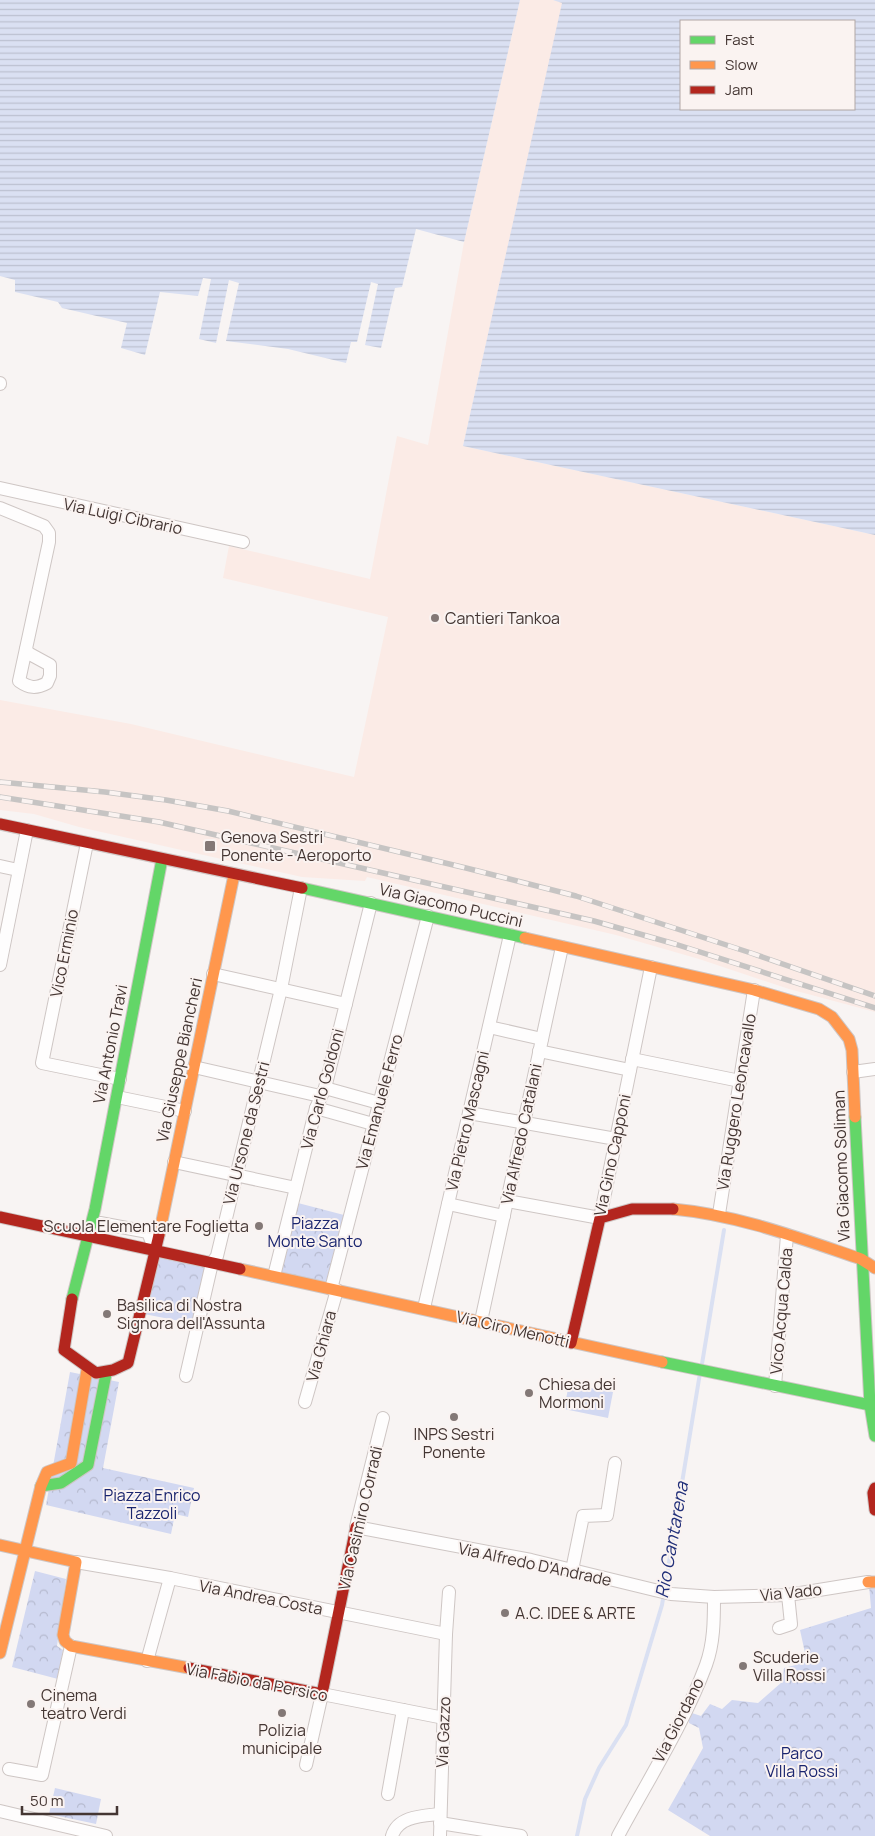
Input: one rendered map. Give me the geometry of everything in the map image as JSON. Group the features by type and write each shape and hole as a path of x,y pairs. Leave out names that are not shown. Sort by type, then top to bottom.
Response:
{"street":[{"name":"Via Luigi Cibrario","path":"1,491 243,542"},
{"name":"Via Luigi Cibrario","path":"0,508 44,526 48,532 49,542 26,648 19,681 27,686 39,688 48,683 50,665 28,653 26,648"},
{"name":"Via Giacomo Puccini","path":"0,824 371,903 754,990 819,1010 832,1017 849,1039 853,1072"},
{"path":"0,965 27,830"},
{"name":"Vico Erminio","path":"87,842 42,1063 120,1079"},
{"name":"Via Antonio Travi","path":"87,1370 77,1356 64,1350 72,1296 89,1235 162,859"},
{"path":"0,866 18,870"},
{"name":"Via Giuseppe Biancheri","path":"106,1374 128,1363 155,1252 234,875"},
{"name":"Via Ursone da Sestri","path":"186,1376 212,1263 217,1256 281,989 302,888"},
{"name":"Via Carlo Goldoni","path":"274,1276 371,903"},
{"name":"Via Emanuele Ferro","path":"334,1289 373,1124 428,916"},
{"name":"Via Pietro Mascagni","path":"424,1308 510,935"},
{"name":"Via Alfredo Catalani","path":"481,1321 562,947"},
{"name":"Via Gino Capponi","path":"571,1343 600,1218 651,967"},
{"path":"213,974 346,1004"},
{"name":"Via Ruggero Leoncavallo","path":"719,1214 754,990"},
{"path":"489,1027 540,1045 631,1065 740,1081"},
{"path":"194,1066 320,1098 379,1103"},
{"path":"853,1072 875,1068"},
{"name":"Via Giacomo Soliman","path":"853,1072 861,1259 870,1405 875,1436"},
{"path":"117,1097 185,1111"},
{"path":"320,1098 373,1124"},
{"path":"470,1113 616,1139"},
{"path":"174,1162 296,1188"},
{"path":"507,1201 600,1218 631,1209 685,1210 719,1214 861,1259"},
{"path":"448,1204 504,1216"},
{"path":"0,1217 89,1235 100,1223 148,1232 155,1252"},
{"name":"Vico Acqua Calda","path":"775,1386 787,1235"},
{"name":"Via Ciro Menotti","path":"155,1252 424,1308 687,1368 870,1405"},
{"name":"Via Giacomo Soliman","path":"861,1259 875,1268"},
{"name":"Via Ghiara","path":"305,1402 334,1289"},
{"path":"0,1653 41,1486 47,1472 71,1462 87,1370 95,1374 106,1374 88,1466 61,1483 41,1486"},
{"name":"Via Casimiro Corradi","path":"306,1765 356,1527 383,1418"},
{"path":"572,1570 583,1516 607,1515 615,1463"},
{"path":"875,1488 873,1493 875,1510"},
{"name":"Via Alfredo D'Andrade","path":"356,1527 531,1560 662,1592 714,1597"},
{"path":"0,1545 76,1562 63,1635 65,1641 71,1646 42,1775 9,1769"},
{"name":"Via Andrea Costa","path":"76,1562 170,1578 446,1634"},
{"path":"147,1661 170,1578"},
{"name":"Via Vado","path":"714,1597 788,1595 872,1582"},
{"name":"Via Gazzo","path":"440,1825 449,1592"},
{"path":"785,1626 788,1595"},
{"name":"Via Giordano","path":"618,1836 681,1718 706,1664 713,1634 714,1597"},
{"name":"Via Fabio da Persico","path":"71,1646 444,1718"},
{"path":"388,1794 403,1710"},
{"path":"0,1811 106,1836"},
{"path":"392,1836 394,1828 408,1819 521,1836"}],"shaded area":[{"path":"0,0 520,0 464,242 416,229 402,287 395,288 381,348 365,345 378,284 371,282 357,342 351,342 346,363 288,349 226,341 239,283 229,280 216,343 199,339 211,279 203,278 198,296 160,292 145,355 121,348 127,323 62,308 58,302 15,292 15,280 0,276"},
{"path":"520,0 553,0 563,2 463,446 875,535 875,1012 789,989 699,959 616,935 367,877 365,881 302,877 79,827 34,814 0,810 0,700 131,724 354,777 388,617 223,578 229,546 370,579 397,436 428,445 464,242"},
{"path":"553,0 875,0 875,535 463,446 562,3"}],"green space":[{"name":"Piazza Monte Santo","path":"298,1203 344,1215 328,1283 281,1272"},
{"path":"157,1257 208,1267 195,1324 144,1314"},
{"name":"Piazza Enrico Tazzoli","path":"70,1372 119,1382 103,1468 194,1488 188,1517 175,1514 171,1534 46,1505"},
{"path":"569,1384 613,1392 608,1418 564,1409"},
{"path":"35,1571 66,1579 57,1646 63,1650 58,1679 12,1667"},
{"name":"Parco Villa Rossi","path":"869,1585 875,1586 875,1836 710,1836 668,1810 703,1748 699,1728 689,1723 689,1712 701,1716 710,1704 722,1709 732,1700 758,1703 782,1682 784,1668 807,1662 800,1630 871,1608"},
{"path":"55,1788 101,1799 96,1824 49,1814"}],"waterway":[{"name":"Rio Cantarena","path":"702,1364 724,1230"},
{"name":"Rio Cantarena","path":"577,1836 585,1799 599,1768 626,1725 662,1605 700,1373"}],"railway":[{"path":"0,782 105,792 228,811 466,868 576,896 875,996"},
{"path":"0,797 159,822 594,921 675,944 875,1008"}],"traffic: fast":[{"path":"72,1299 95,1209 162,859"},
{"path":"302,888 525,938"},
{"path":"855,1117 870,1405 875,1436"},
{"path":"662,1362 870,1405"},
{"path":"41,1486 61,1483 88,1465 106,1374"}],"traffic: slow":[{"path":"159,1235 234,875"},
{"path":"525,938 754,990 819,1009 832,1017 849,1039 852,1050 855,1117"},
{"path":"673,1209 721,1216 768,1228 861,1259 875,1268"},
{"path":"240,1269 662,1362"},
{"path":"0,1653 41,1486 47,1472 71,1463 87,1370"},
{"path":"0,1545 76,1562 63,1635 65,1641 71,1646 189,1668"},
{"path":"868,1582 875,1582"}],"traffic: jam":[{"path":"0,824 302,888"},
{"path":"571,1343 600,1218 632,1209 673,1209"},
{"path":"0,1217 240,1269"},
{"path":"72,1299 64,1350 96,1373 113,1370 128,1363 159,1235"},
{"path":"875,1488 873,1493 875,1510"},
{"path":"189,1668 322,1694 356,1527"}],"place":[{"name":"Cantieri Tankoa","path":"435,618"},
{"name":"Genova Sestri Ponente - Aeroporto","path":"210,846"},
{"name":"Scuola Elementare Foglietta","path":"259,1226"},
{"name":"Basilica di Nostra Signora dell'Assunta","path":"107,1314"},
{"name":"Chiesa dei Mormoni","path":"529,1393"},
{"name":"INPS Sestri Ponente","path":"454,1417"},
{"name":"A.C. IDEE & ARTE","path":"505,1613"},
{"name":"Scuderie Villa Rossi","path":"743,1666"},
{"name":"Cinema teatro Verdi","path":"31,1704"},
{"name":"Polizia municipale","path":"282,1713"}]}
